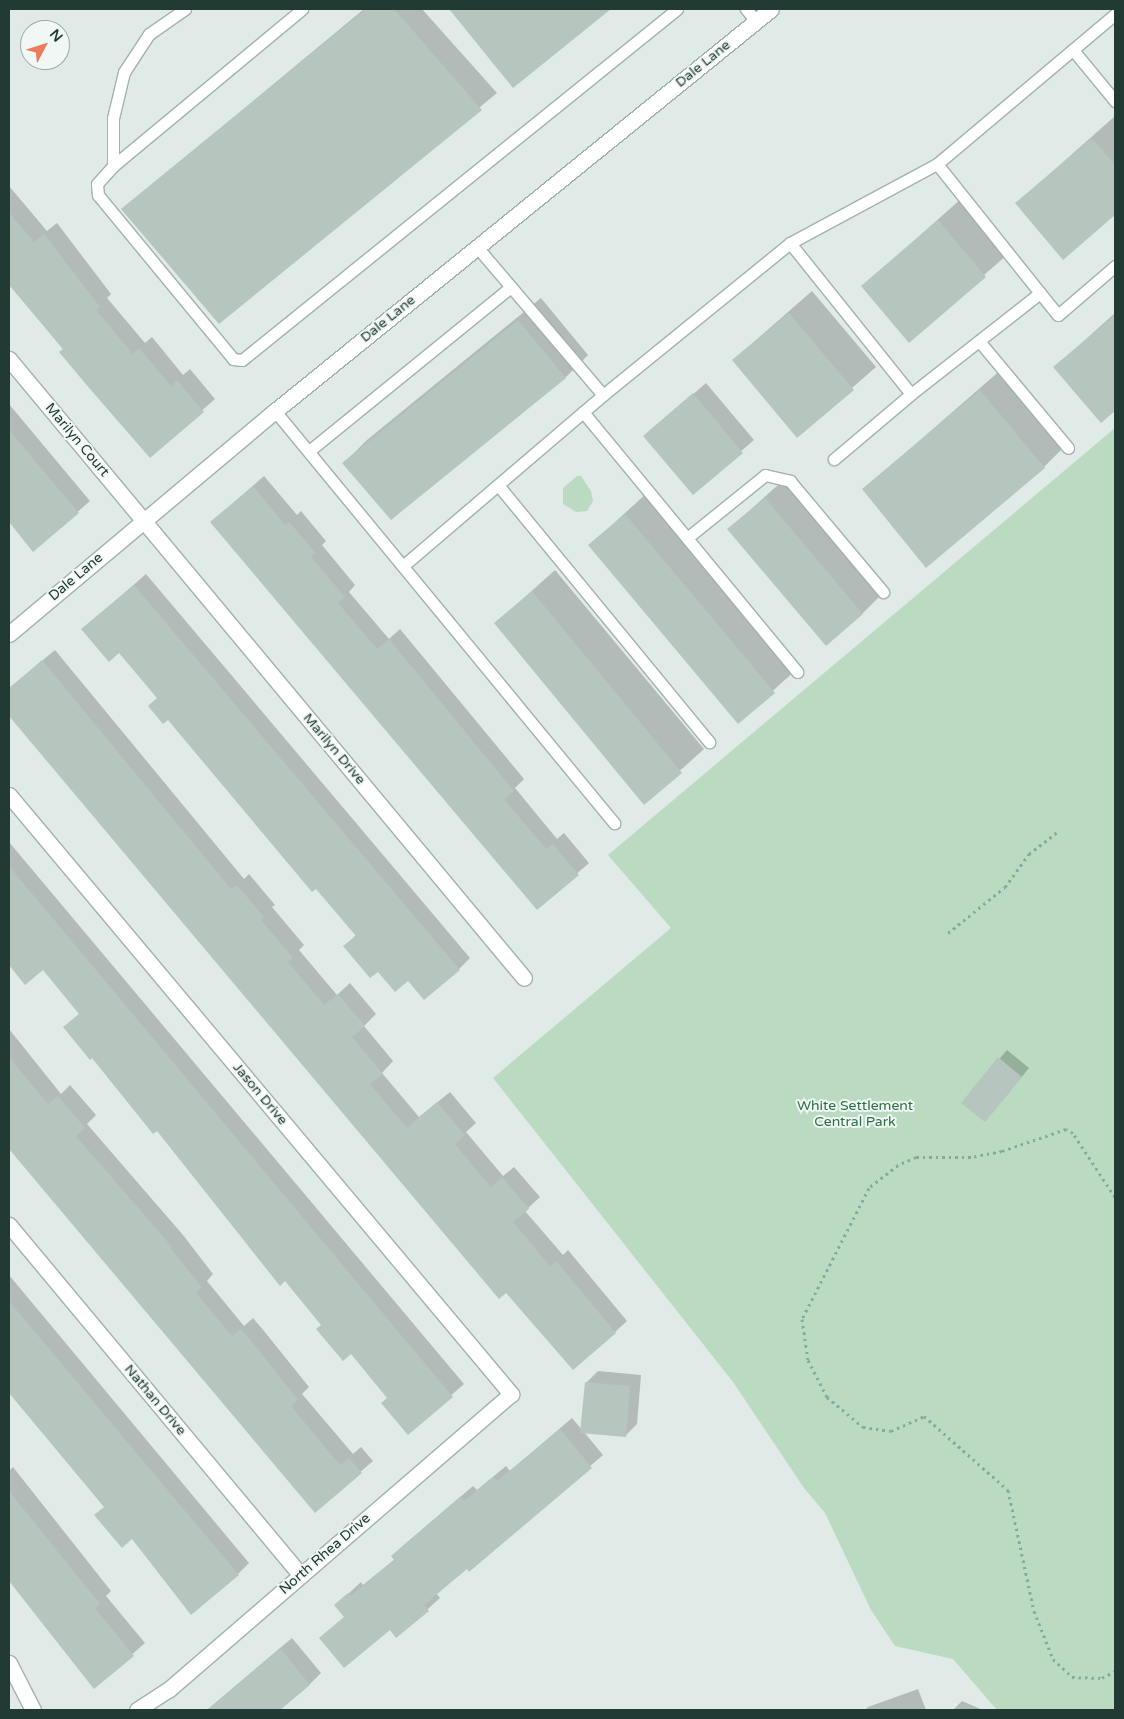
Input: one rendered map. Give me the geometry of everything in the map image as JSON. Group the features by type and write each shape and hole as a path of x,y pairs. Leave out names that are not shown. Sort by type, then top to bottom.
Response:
{"street":[{"name":"Dale Lane","path":"9,634 275,411 772,9"},
{"name":"Marilyn Court","path":"9,359 145,520"},
{"name":"Marilyn Drive","path":"145,520 524,978"},
{"name":"Jason Drive","path":"9,794 511,1394"},
{"name":"Nathan Drive","path":"9,1225 301,1575"},
{"name":"North Rhea Drive","path":"137,1710 169,1689 511,1394"},
{"path":"9,1663 32,1710"}],"lane":[{"path":"113,166 113,118 124,72 149,34 185,9"},
{"path":"302,9 113,166 97,184 98,195 233,359 242,360 677,9"},
{"path":"746,9 756,21"},
{"path":"404,565 603,395 790,243 937,164 1115,14"},
{"path":"1073,50 1115,100"},
{"path":"937,164 1058,315 1115,266"},
{"path":"790,243 911,394"},
{"path":"477,247 603,395"},
{"path":"309,451 511,287"},
{"path":"834,459 911,394 1040,293"},
{"path":"978,342 1068,448"},
{"path":"275,411 404,565 614,823"},
{"path":"584,412 797,672"},
{"path":"687,538 765,475 790,481 883,592"},
{"path":"498,485 708,742"}],"path":[{"path":"948,933 1005,887 1029,854 1058,831"},
{"path":"1115,1197 1073,1133 1066,1130 1002,1151 971,1157 916,1157 898,1165 869,1188 802,1319 808,1360 826,1396 863,1427 890,1431 924,1416 1008,1490 1034,1611 1053,1658 1072,1677 1102,1678 1115,1671"}],"green space":[{"name":"White Settlement Central Park","path":"1115,428 1115,1710 997,1710 953,1659 895,1646 871,1610 825,1513 804,1488 733,1382 493,1078 671,928 608,855"},
{"path":"577,476 581,476 591,491 593,501 587,511 576,512 563,504 563,488"}],"building":[{"path":"366,9 394,9 482,110 219,324 121,209"},
{"path":"449,9 611,9 513,88"},
{"path":"1092,138 1115,165 1115,215 1063,260 1015,203"},
{"path":"9,212 34,242 44,234 100,307 96,310 133,354 139,348 171,386 177,380 204,412 150,458 59,352 63,349 9,285"},
{"path":"938,220 986,277 909,343 861,286"},
{"path":"789,313 854,390 797,438 732,360"},
{"path":"1115,315 1115,411 1101,423 1053,367"},
{"path":"518,320 566,378 391,520 342,463"},
{"path":"980,390 1045,468 926,568 862,489"},
{"path":"693,393 743,453 693,495 643,436"},
{"path":"9,430 79,513 33,552 9,522"},
{"path":"253,486 285,525 289,522 316,553 311,557 345,597 338,603 377,649 389,639 514,791 504,799 546,849 553,844 579,875 537,910 210,522"},
{"path":"765,498 863,614 826,646 727,529"},
{"path":"625,514 775,693 738,724 588,545"},
{"path":"134,585 460,970 424,1000 408,981 395,992 378,972 370,978 343,946 356,936 316,889 312,892 168,720 163,724 148,706 157,698 119,653 109,662 81,629"},
{"path":"532,591 682,773 644,805 494,623"},
{"path":"42,660 231,889 237,885 264,917 261,920 293,958 288,962 324,1005 338,994 365,1026 352,1037 383,1074 370,1084 407,1128 437,1102 465,1135 455,1144 491,1187 502,1177 529,1209 513,1222 550,1266 556,1261 616,1333 573,1370 506,1293 499,1299 9,716 9,689"},
{"path":"9,866 453,1397 408,1435 381,1403 387,1398 351,1354 343,1361 316,1329 321,1325 285,1281 280,1286 157,1131 153,1134 92,1058 90,1060 63,1027 79,1014 43,970 25,985 9,965"},
{"path":"9,1057 48,1104 58,1096 85,1128 76,1136 172,1247 171,1249 202,1287 196,1293 232,1336 241,1329 253,1343 298,1400 291,1406 340,1465 349,1458 362,1473 315,1513 9,1149"},
{"path":"998,1057 1022,1077 985,1122 961,1103"},
{"path":"9,1301 239,1575 191,1615 132,1539 122,1548 94,1515 104,1507 9,1393"},
{"path":"585,1382 630,1386 626,1437 580,1433"},
{"path":"560,1429 592,1468 469,1572 467,1569 424,1605 429,1611 396,1638 390,1630 344,1668 319,1638 344,1617 334,1605 348,1593 351,1596 394,1560 391,1556 461,1496 464,1501 493,1477 497,1481"},
{"path":"9,1491 100,1604 95,1608 134,1656 94,1689 9,1581"},
{"path":"280,1648 310,1685 280,1710 207,1710"}]}
